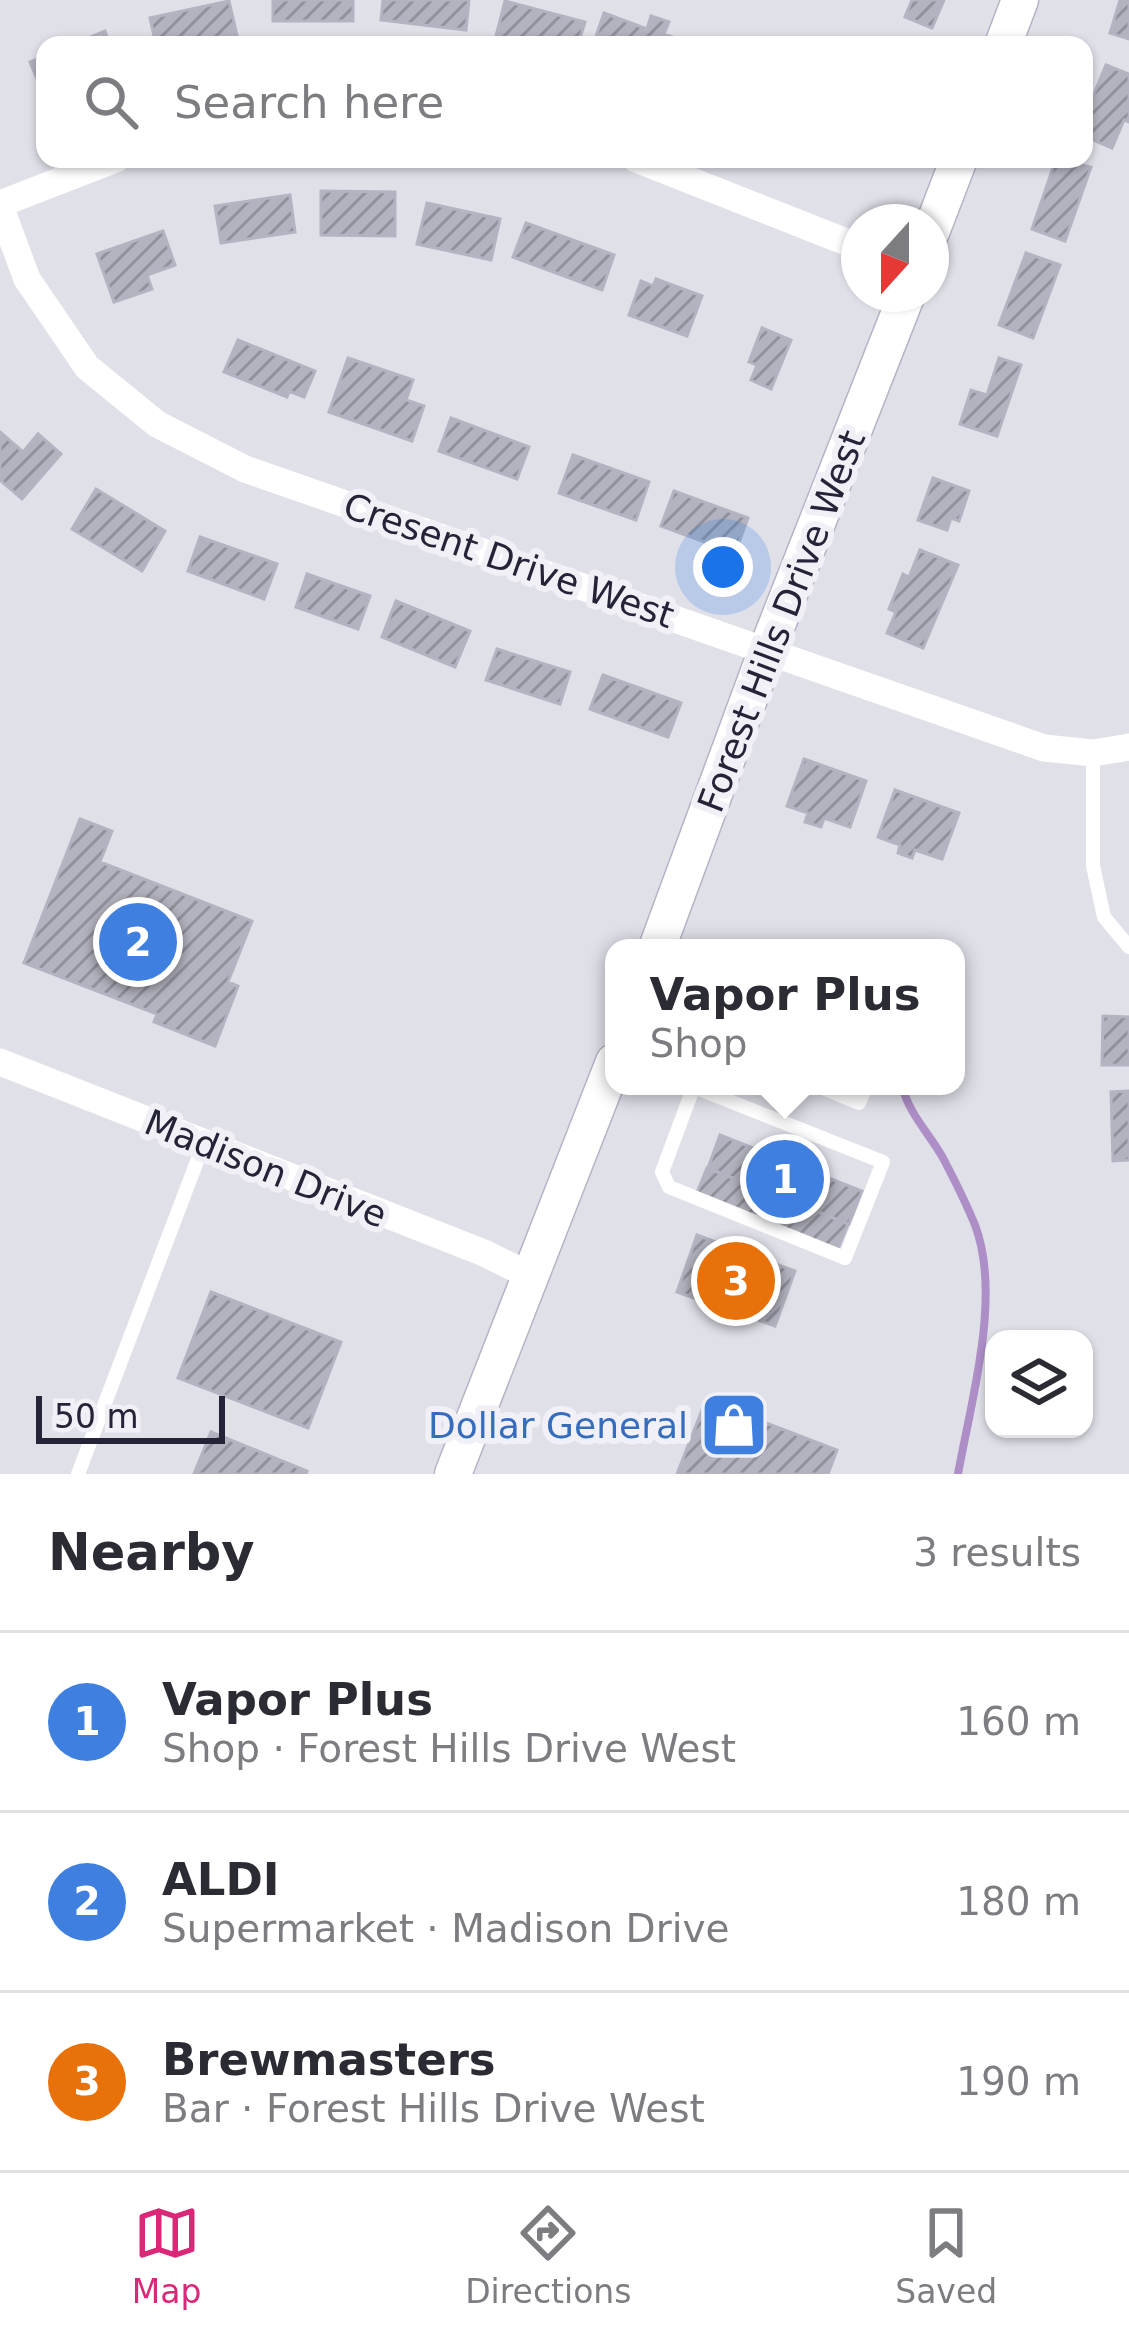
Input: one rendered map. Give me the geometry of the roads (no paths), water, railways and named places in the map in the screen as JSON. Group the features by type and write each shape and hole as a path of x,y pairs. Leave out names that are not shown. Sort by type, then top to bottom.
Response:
{"main road":[{"path":"1006,36 1020,0"},
{"path":"942,204 956,168"},
{"name":"Forest Hills Drive West","path":"660,939 900,312"},
{"path":"453,1474 605,1085"}],"street":[{"path":"0,205 93,168"},
{"path":"659,168 841,240"},
{"name":"Cresent Drive West","path":"0,205 27,279 87,367 158,424 245,469 1044,748 1094,753 1129,747"},
{"name":"Madison Drive","path":"0,1062 484,1253 531,1276"}],"lane":[{"path":"1094,753 1093,866 1104,917 1129,947"},
{"path":"691,1095 662,1172 669,1187 845,1258 883,1162 714,1095"},
{"path":"78,1474 204,1143"}],"waterway":[{"path":"905,1095 960,1191 983,1253 982,1349 958,1474"}],"place":[{"name":"ALDI","path":"138,942"},
{"name":"Vapor Plus","path":"785,1179"},
{"name":"Brewmasters","path":"736,1281"},
{"name":"Dollar General","path":"734,1425"}]}
